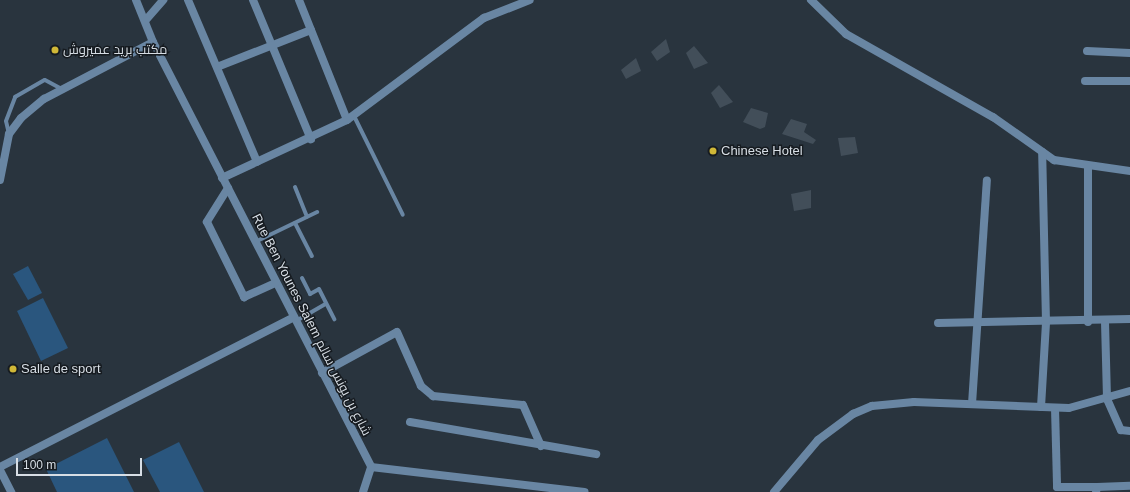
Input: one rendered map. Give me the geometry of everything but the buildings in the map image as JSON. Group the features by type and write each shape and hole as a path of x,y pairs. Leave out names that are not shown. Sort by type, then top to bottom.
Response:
{"street":[{"path":"145,21 163,0"},
{"path":"188,0 257,162"},
{"path":"253,0 311,139"},
{"path":"299,0 350,118"},
{"path":"222,178 311,139 350,118 484,18 530,0"},
{"path":"811,0 846,34 993,117 1054,160 1130,172"},
{"name":"Rue Ben Younes Salem شارع بن يونس سالم","path":"139,2 153,42 228,188 275,284 295,319 371,467"},
{"path":"217,67 311,30"},
{"path":"0,180 9,134 21,118 63,89 153,42"},
{"path":"1087,52 1130,53"},
{"path":"1085,81 1130,81"},
{"path":"1041,407 1046,322 1042,152"},
{"path":"1088,166 1088,322"},
{"path":"972,404 976,322 987,180"},
{"path":"228,188 207,222 244,297 275,284"},
{"path":"0,467 295,319"},
{"path":"938,323 1105,322 1130,319"},
{"path":"1105,322 1107,398 1121,430 1130,431"},
{"path":"322,373 396,332 421,386 433,396 523,405 541,446"},
{"path":"775,491 822,436 872,406 972,404 1069,408 1130,391"},
{"path":"1055,408 1057,487 1096,489 1130,486"},
{"path":"410,422 541,446 596,454"},
{"path":"363,492 371,467 585,492"},
{"path":"0,470 11,492"}],"lane":[{"path":"9,134 6,122 15,97 45,80 63,89"},
{"path":"350,118 403,215"},
{"path":"295,187 307,216"},
{"path":"255,242 317,212"},
{"path":"295,223 312,256"},
{"path":"302,278 310,294 318,289 334,319"},
{"path":"295,319 326,304"}],"shaded area":[{"path":"28,266 42,293 28,300 13,274"},
{"path":"43,298 68,348 41,361 17,311"},
{"path":"107,438 134,492 57,492 46,469"},
{"path":"179,442 204,492 160,492 143,460"}],"place":[{"name":"مكتب بريد عميروش","path":"55,50"},
{"name":"Chinese Hotel","path":"713,151"},
{"name":"Salle de sport","path":"13,369"}]}
